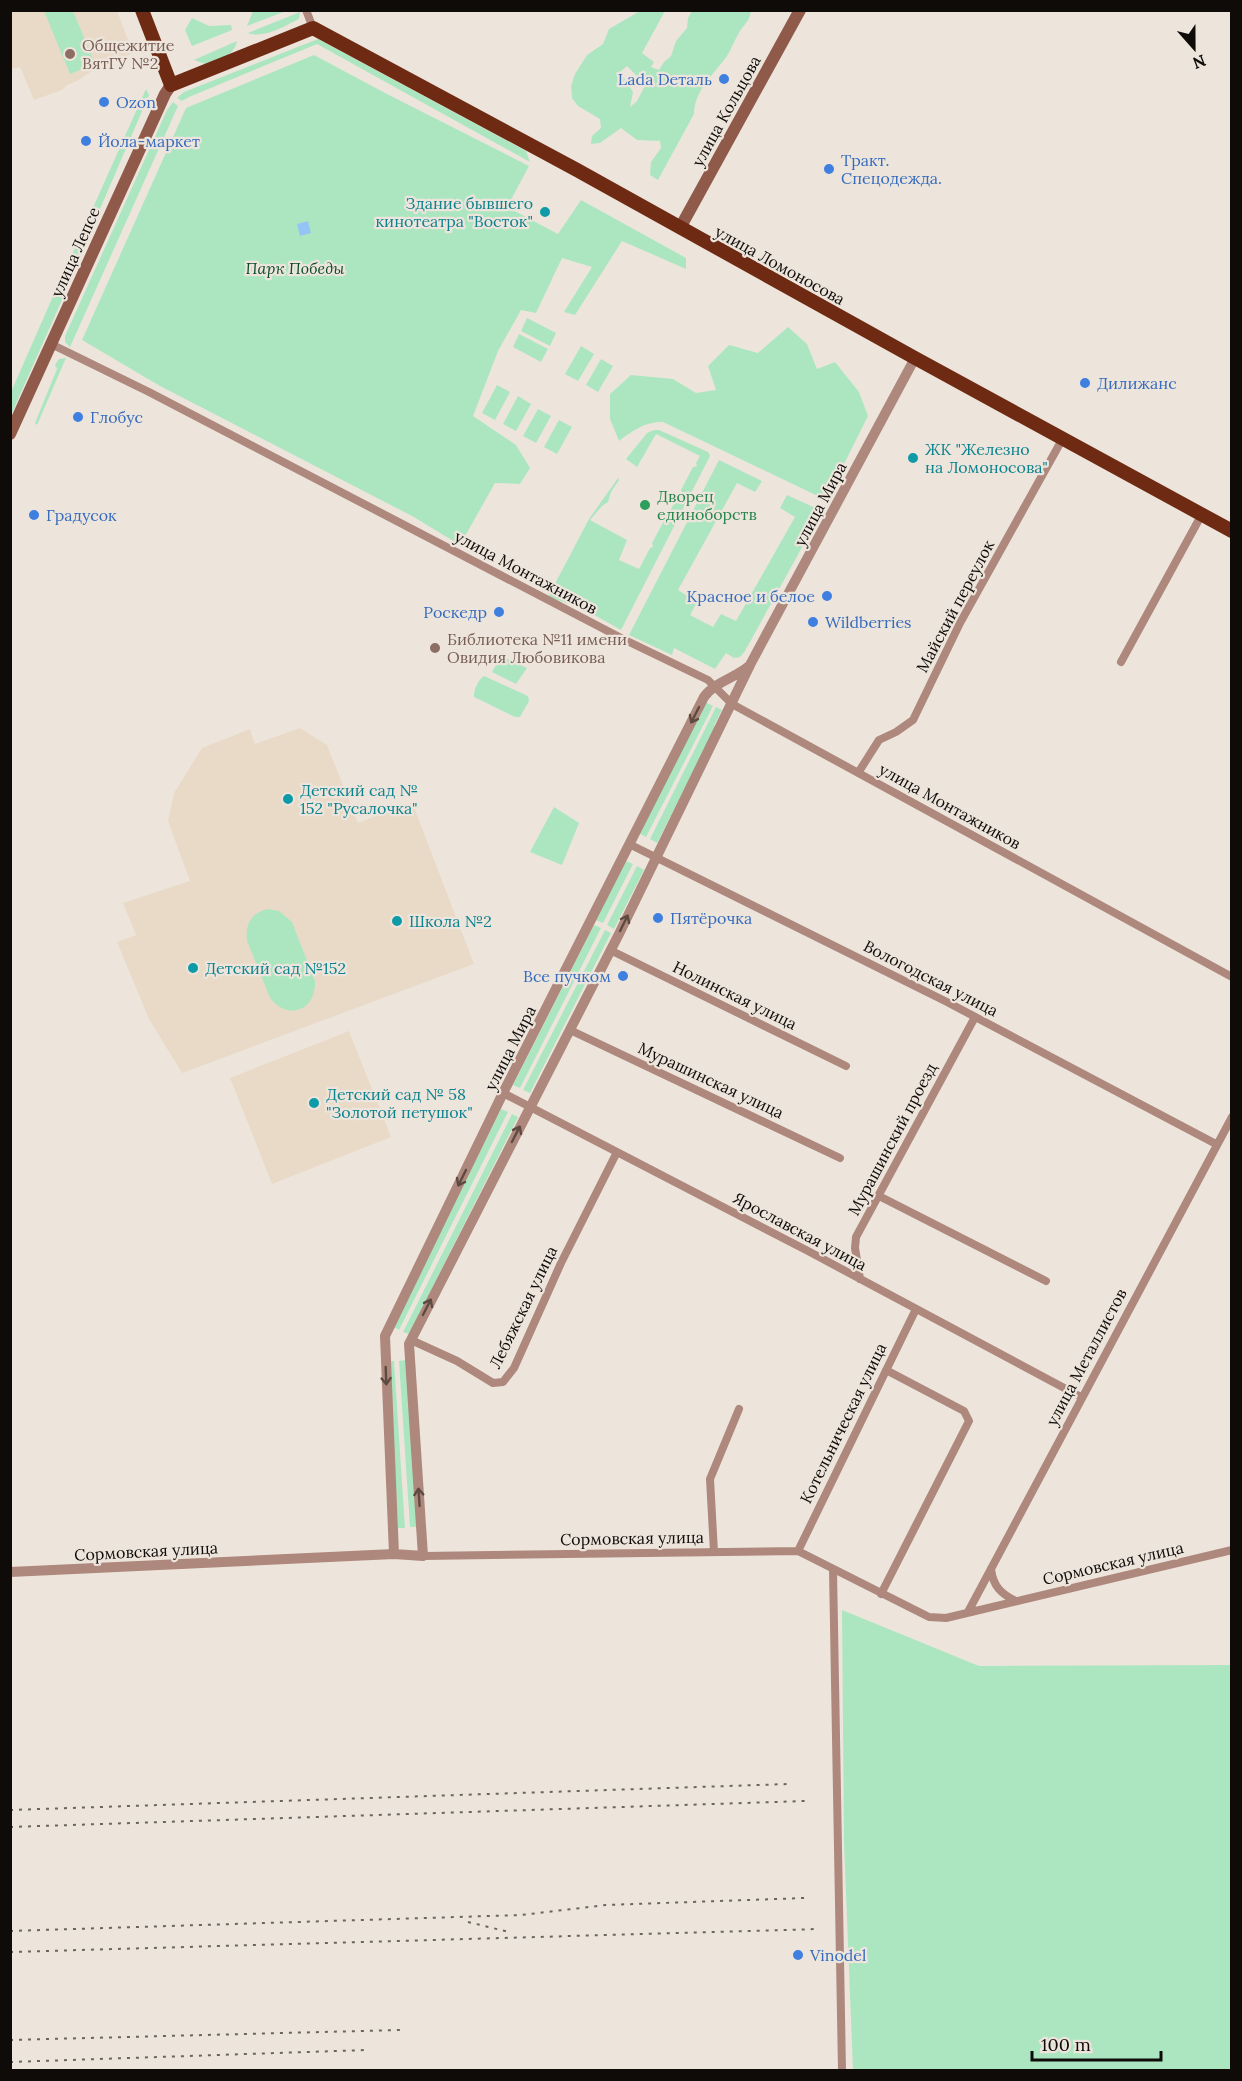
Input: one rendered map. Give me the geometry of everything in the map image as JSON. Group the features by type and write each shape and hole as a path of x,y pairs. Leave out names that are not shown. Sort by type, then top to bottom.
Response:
{"highway":[{"path":"142,10 171,85 313,28"},
{"name":"улица Ломоносова","path":"313,28 577,170 1232,531"}],"main road":[{"name":"улица Кольцова","path":"680,228 800,10"},
{"name":"улица Лепсе","path":"10,434 171,85"}],"street":[{"path":"306,10 313,28"},
{"name":"улица Монтажников","path":"51,344 149,392 623,639 708,680 732,704 1232,977"},
{"name":"улица Мира","path":"423,1556 408,1344 570,1030 752,663 915,358"},
{"name":"Майский переулок","path":"858,773 879,740 913,720 960,623 1063,438"},
{"path":"1121,662 1202,514"},
{"name":"улица Мира","path":"394,1554 385,1336 503,1094 704,697 715,686 739,674 752,663"},
{"name":"Вологодская улица","path":"629,844 975,1017 1216,1144"},
{"name":"Нолинская улица","path":"610,950 846,1066"},
{"name":"Мурашинский проезд","path":"860,1279 855,1248 856,1237 975,1017"},
{"name":"Мурашинская улица","path":"570,1030 840,1158"},
{"name":"Ярославская улица","path":"503,1094 1082,1397"},
{"name":"улица Металлистов","path":"968,1612 1232,1117"},
{"name":"Лебяжская улица","path":"411,1340 456,1361 493,1383 503,1382 514,1368 561,1263 617,1152"},
{"path":"879,1196 1046,1281"},
{"name":"Котельническая улица","path":"798,1551 916,1309"},
{"path":"881,1594 969,1420 964,1411 886,1370"},
{"path":"714,1552 710,1479 739,1409"},
{"name":"Сормовская улица","path":"10,1572 394,1554 423,1556 798,1551 929,1617 946,1618 1232,1550"},
{"path":"991,1569 993,1582 999,1590 1016,1601"},
{"path":"833,1570 842,2070"}],"shaded area":[{"name":"Общежитие ВятГУ №2","path":"10,11 117,11 133,53 100,66 62,90 34,100 20,67 13,69 11,63"},
{"path":"300,728 327,745 358,823 412,802 474,964 182,1073 149,1019 117,942 136,935 123,903 190,881 168,821 174,793 202,748 250,729 255,744"},
{"path":"349,1031 391,1137 272,1184 230,1078"}],"green space":[{"path":"253,10 286,11 247,26"},
{"path":"44,11 73,11 95,64 70,74"},
{"path":"640,11 665,11 642,53 654,62 651,67 659,70 671,56 676,41 687,28 688,18 692,11 751,11 727,56 701,90 694,114 658,180 650,175 651,162 661,148 660,141 637,140 621,128 600,143 591,144 592,136 601,128 600,119 578,106 572,98 571,86 575,74 587,55 603,44 609,29","holes":["627,66 639,78 647,82 637,101 630,107 633,92 620,72"]},
{"path":"300,12 299,19 274,31 260,34 248,33"},
{"path":"192,18 209,26 231,25 232,30 192,46 185,30"},
{"path":"318,39 526,151 530,162 317,44 182,101 177,98 184,92"},
{"path":"237,41 233,50 220,59 205,64 194,60"},
{"name":"Парк Победы","path":"314,55 529,166 507,207 558,234 581,200 686,258 686,269 622,241 575,315 564,312 592,267 562,258 536,313 521,310 498,351 473,416 516,445 530,468 520,484 495,483 460,545 412,516 160,386 82,340 186,108"},
{"path":"146,89 149,95 73,272 66,268"},
{"path":"173,102 178,106 70,347 65,342 65,336 167,110"},
{"path":"61,278 70,282 11,415 11,392"},
{"path":"527,318 556,333 550,346 521,331"},
{"path":"788,327 807,344 817,369 835,362 859,392 868,416 826,500 663,422 640,427 619,441 610,419 610,394 631,375 673,379 696,393 716,390 708,366 729,345 758,353"},
{"path":"519,334 548,349 541,362 513,347"},
{"path":"581,346 594,354 578,381 565,374"},
{"path":"66,358 37,425 35,423 57,369 55,365 59,359"},
{"path":"601,359 613,366 598,392 586,385"},
{"path":"497,385 510,392 495,420 482,413"},
{"path":"518,396 531,404 516,431 503,424"},
{"path":"538,409 551,416 536,443 523,436"},
{"path":"559,420 572,427 557,454 544,447"},
{"path":"659,430 708,452 710,456 621,630 582,608 548,597 589,519 618,478 608,502 590,520 627,540 619,560 639,569 650,548 653,547 652,543 664,521 668,520 667,516 679,495 682,494 681,490 693,467 697,466 696,463 700,456 656,434 637,467 626,459 647,433"},
{"path":"719,460 762,481 755,492 737,483 678,590 697,602 690,615 713,627 721,614 736,621 795,517 780,508 787,495 822,511 745,651 740,657 734,658 726,653 715,669 674,648 672,655 629,635"},
{"path":"501,656 527,668 516,684 492,672"},
{"path":"484,676 528,696 529,701 520,717 515,717 474,697 474,691"},
{"path":"705,702 713,706 646,837 640,834"},
{"path":"716,707 722,710 714,725 716,727 657,843 650,839"},
{"path":"554,807 579,823 562,865 530,852"},
{"path":"626,861 633,864 603,923 596,920"},
{"path":"637,866 644,870 614,929 607,925"},
{"path":"268,909 279,911 292,922 315,981 311,1000 300,1009 292,1011 285,1009 270,998 247,941 250,920 257,913"},
{"path":"594,925 601,928 520,1088 513,1085"},
{"path":"605,930 611,933 530,1093 523,1090"},
{"path":"501,1109 508,1112 399,1330 394,1327"},
{"path":"512,1114 518,1117 409,1334 403,1332"},
{"path":"406,1360 417,1527 410,1527 399,1361"},
{"path":"389,1361 394,1361 405,1528 398,1528"},
{"path":"842,1610 979,1666 1231,1665 1231,2070 853,2070 844,1843"}],"water":[{"path":"308,221 311,233 300,236 297,224"}],"railway":[{"path":"10,1810 788,1784"},
{"path":"10,1827 805,1801"},
{"path":"10,1931 521,1915 606,1905 804,1898"},
{"path":"468,1922 509,1932"},
{"path":"10,1952 818,1929"},
{"path":"10,2040 400,2030"},
{"path":"10,2062 366,2050"}],"place":[{"name":"Общежитие ВятГУ №2","path":"70,54"},
{"name":"Lada Dеталь","path":"724,79"},
{"name":"Ozon","path":"104,102"},
{"name":"Йола-маркет","path":"86,141"},
{"name":"Тракт. Спецодежда.","path":"829,169"},
{"name":"Здание бывшего кинотеатра \"Восток\"","path":"545,212"},
{"name":"Дилижанс","path":"1085,383"},
{"name":"Глобус","path":"78,417"},
{"name":"ЖК \"Железно на Ломоносова\"","path":"913,458"},
{"name":"Дворец единоборств","path":"645,505"},
{"name":"Градусок","path":"34,515"},
{"name":"Красное и белое","path":"827,596"},
{"name":"Роскедр","path":"499,612"},
{"name":"Wildberries","path":"813,622"},
{"name":"Библиотека №11 имени Овидия Любовикова","path":"435,648"},
{"name":"Детский сад № 152 \"Русалочка\"","path":"288,799"},
{"name":"Пятёрочка","path":"658,918"},
{"name":"Школа №2","path":"397,921"},
{"name":"Детский сад №152","path":"193,968"},
{"name":"Все пучком","path":"623,976"},
{"name":"Детский сад № 58 \"Золотой петушок\"","path":"314,1103"},
{"name":"Vinodel","path":"798,1955"}]}
